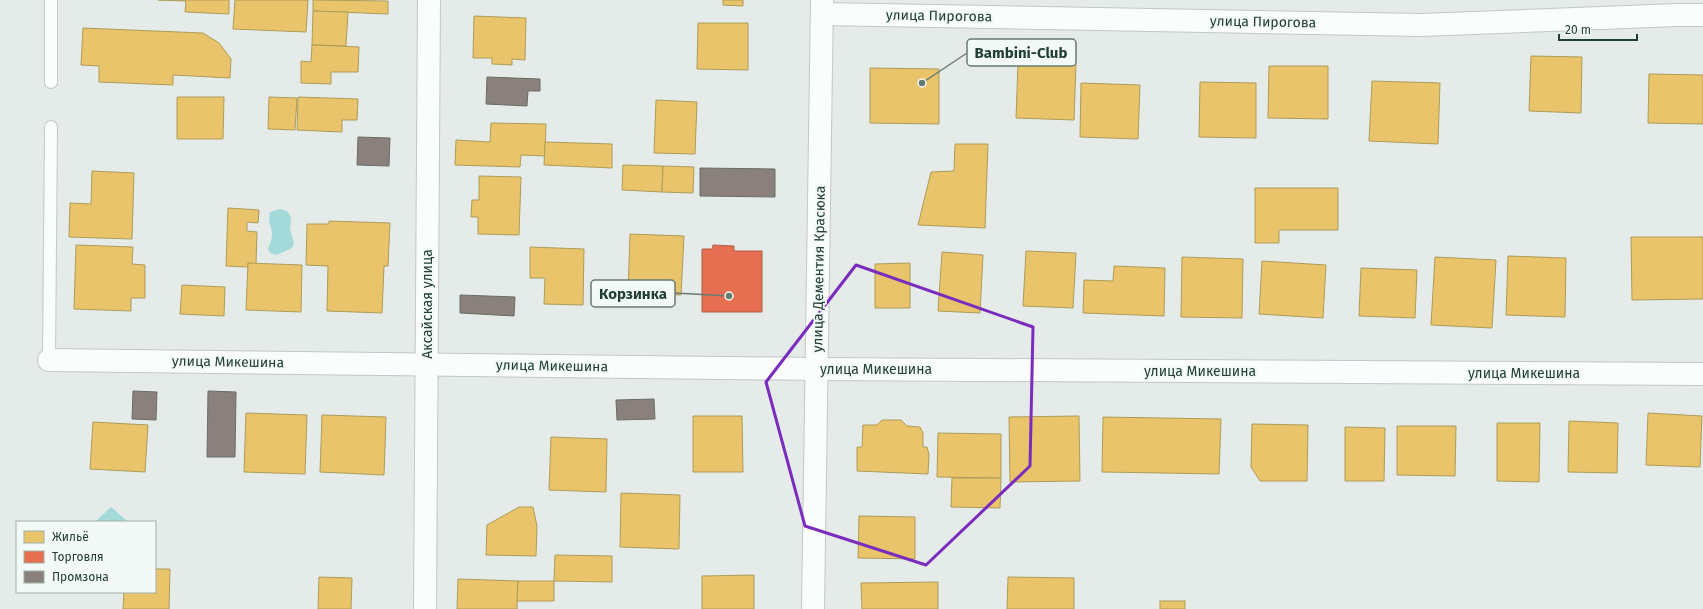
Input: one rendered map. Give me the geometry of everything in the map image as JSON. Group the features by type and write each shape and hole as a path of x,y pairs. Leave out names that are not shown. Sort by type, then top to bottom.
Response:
{"street":[{"name":"Аксайская улица","path":"425,609 428,0"},
{"name":"улица Пирогова","path":"822,7 1421,25 1703,15"},
{"name":"улица Дементия Красюка","path":"813,609 822,7"},
{"name":"улица Микешина","path":"49,360 817,369 1703,374"}],"lane":[{"path":"51,0 51,82"},
{"path":"49,360 51,127"}],"highlighted area":[{"path":"856,265 1033,327 1030,466 926,565 805,526 766,382"}],"water":[{"path":"280,209 287,211 291,217 290,229 294,243 292,248 277,255 270,253 268,248 272,237 269,217 270,212"},
{"path":"111,507 127,521 96,521"}],"building: Жильё":[{"path":"158,0 229,0 229,14 185,12 186,1"},
{"path":"235,0 308,0 306,32 233,29"},
{"path":"313,0 388,1 388,14 313,11"},
{"path":"723,0 743,0 743,6 723,5"},
{"path":"313,11 348,12 346,46 312,45"},
{"path":"474,16 526,18 525,60 512,59 512,65 492,64 492,58 473,58"},
{"path":"698,23 748,23 748,70 697,69"},
{"path":"83,28 203,33 219,43 231,59 230,78 173,75 173,85 99,82 99,66 81,65"},
{"path":"312,45 359,47 358,72 331,72 331,84 301,83 301,61 311,62"},
{"path":"1531,56 1582,57 1581,113 1529,111"},
{"path":"1018,63 1076,64 1074,120 1016,118"},
{"path":"1269,66 1328,66 1328,119 1268,118"},
{"path":"870,68 939,69 939,124 870,123"},
{"path":"1649,74 1703,75 1703,124 1648,123"},
{"path":"1372,81 1440,83 1438,144 1369,141"},
{"path":"1200,82 1256,83 1256,138 1199,137"},
{"path":"1081,83 1140,85 1138,139 1080,137"},
{"path":"177,97 224,97 223,139 177,139"},
{"path":"269,97 297,98 295,130 268,129"},
{"path":"298,97 358,99 357,120 342,120 342,132 297,130"},
{"path":"656,100 697,102 695,154 654,153"},
{"path":"491,123 546,124 545,156 521,155 520,167 455,165 456,140 490,142"},
{"path":"545,142 612,144 612,168 544,165"},
{"path":"955,144 988,144 985,228 918,225 931,172 954,171"},
{"path":"623,165 663,166 662,192 622,190"},
{"path":"663,166 694,167 693,193 662,192"},
{"path":"92,171 134,173 132,239 69,237 70,203 91,204"},
{"path":"479,176 521,177 519,235 478,234 478,217 471,217 472,200 479,200"},
{"path":"1255,188 1338,188 1338,230 1279,230 1279,243 1255,243"},
{"path":"228,208 259,210 258,223 247,222 247,231 257,232 256,264 248,263 248,267 226,266"},
{"path":"329,221 390,223 388,266 384,266 382,313 327,311 328,266 306,265 307,224 329,224"},
{"path":"630,234 684,236 681,295 628,293"},
{"path":"1631,237 1703,237 1703,299 1632,300"},
{"path":"76,245 133,247 132,264 145,265 145,298 131,298 131,311 74,309"},
{"path":"530,247 584,249 583,305 544,304 545,278 530,278"},
{"path":"1026,251 1076,253 1073,308 1023,306"},
{"path":"942,252 983,255 980,313 938,311"},
{"path":"1508,256 1566,258 1565,317 1506,315"},
{"path":"1182,257 1243,259 1242,318 1181,317"},
{"path":"1435,257 1496,260 1492,328 1431,325"},
{"path":"1262,261 1326,265 1323,318 1259,314"},
{"path":"248,263 302,265 301,312 246,310"},
{"path":"910,263 910,308 875,308 875,264"},
{"path":"1114,266 1165,268 1164,316 1083,313 1084,280 1113,281"},
{"path":"1361,268 1417,270 1415,318 1359,316"},
{"path":"182,285 225,287 224,316 180,314"},
{"path":"246,413 307,415 305,474 244,472"},
{"path":"1648,413 1702,416 1700,467 1646,465"},
{"path":"322,415 386,417 384,475 320,472"},
{"path":"693,416 742,416 743,472 693,472"},
{"path":"1079,416 1080,481 1010,482 1009,417"},
{"path":"1103,417 1221,419 1219,474 1102,472"},
{"path":"882,420 901,420 907,426 920,427 923,433 923,447 927,447 929,454 928,474 857,471 857,447 862,447 863,425 877,425"},
{"path":"1569,421 1618,423 1617,473 1568,472"},
{"path":"93,422 148,425 145,472 90,469"},
{"path":"1497,423 1540,423 1539,482 1497,481"},
{"path":"1252,424 1308,425 1307,481 1260,481 1251,467"},
{"path":"1397,426 1456,426 1455,476 1397,475"},
{"path":"1345,427 1385,428 1384,481 1345,481"},
{"path":"938,433 1001,434 1001,478 937,477"},
{"path":"551,437 607,439 606,492 549,490"},
{"path":"952,478 1001,478 1000,508 951,507"},
{"path":"621,493 680,495 679,549 620,547"},
{"path":"519,507 533,507 537,526 536,556 486,555 487,525"},
{"path":"859,516 915,517 915,559 858,558"},
{"path":"555,555 612,556 612,582 554,581"},
{"path":"156,569 170,569 169,609 123,609 124,593 156,593"},
{"path":"754,575 754,609 702,609 702,576"},
{"path":"319,577 352,578 351,609 318,609"},
{"path":"1008,577 1074,578 1074,609 1007,609"},
{"path":"458,579 518,581 517,609 457,609"},
{"path":"518,581 554,581 554,601 517,601"},
{"path":"938,582 938,609 862,609 861,583"},
{"path":"1160,601 1185,601 1185,609 1160,609"}],"building: Торговля":[{"path":"713,245 734,246 734,251 762,251 762,312 702,312 702,249 712,249"}],"building: Промзона":[{"path":"487,77 540,79 540,91 528,91 527,106 486,104"},
{"path":"358,137 390,138 389,166 357,165"},
{"path":"700,168 775,169 775,197 700,196"},
{"path":"460,295 515,297 514,316 460,313"},
{"path":"133,391 157,392 156,420 132,419"},
{"path":"208,391 236,392 235,457 207,457"},
{"path":"654,399 655,419 617,420 616,400"}],"place":[{"name":"Bambini-Club","path":"922,83"},
{"name":"Корзинка","path":"729,296"}]}
